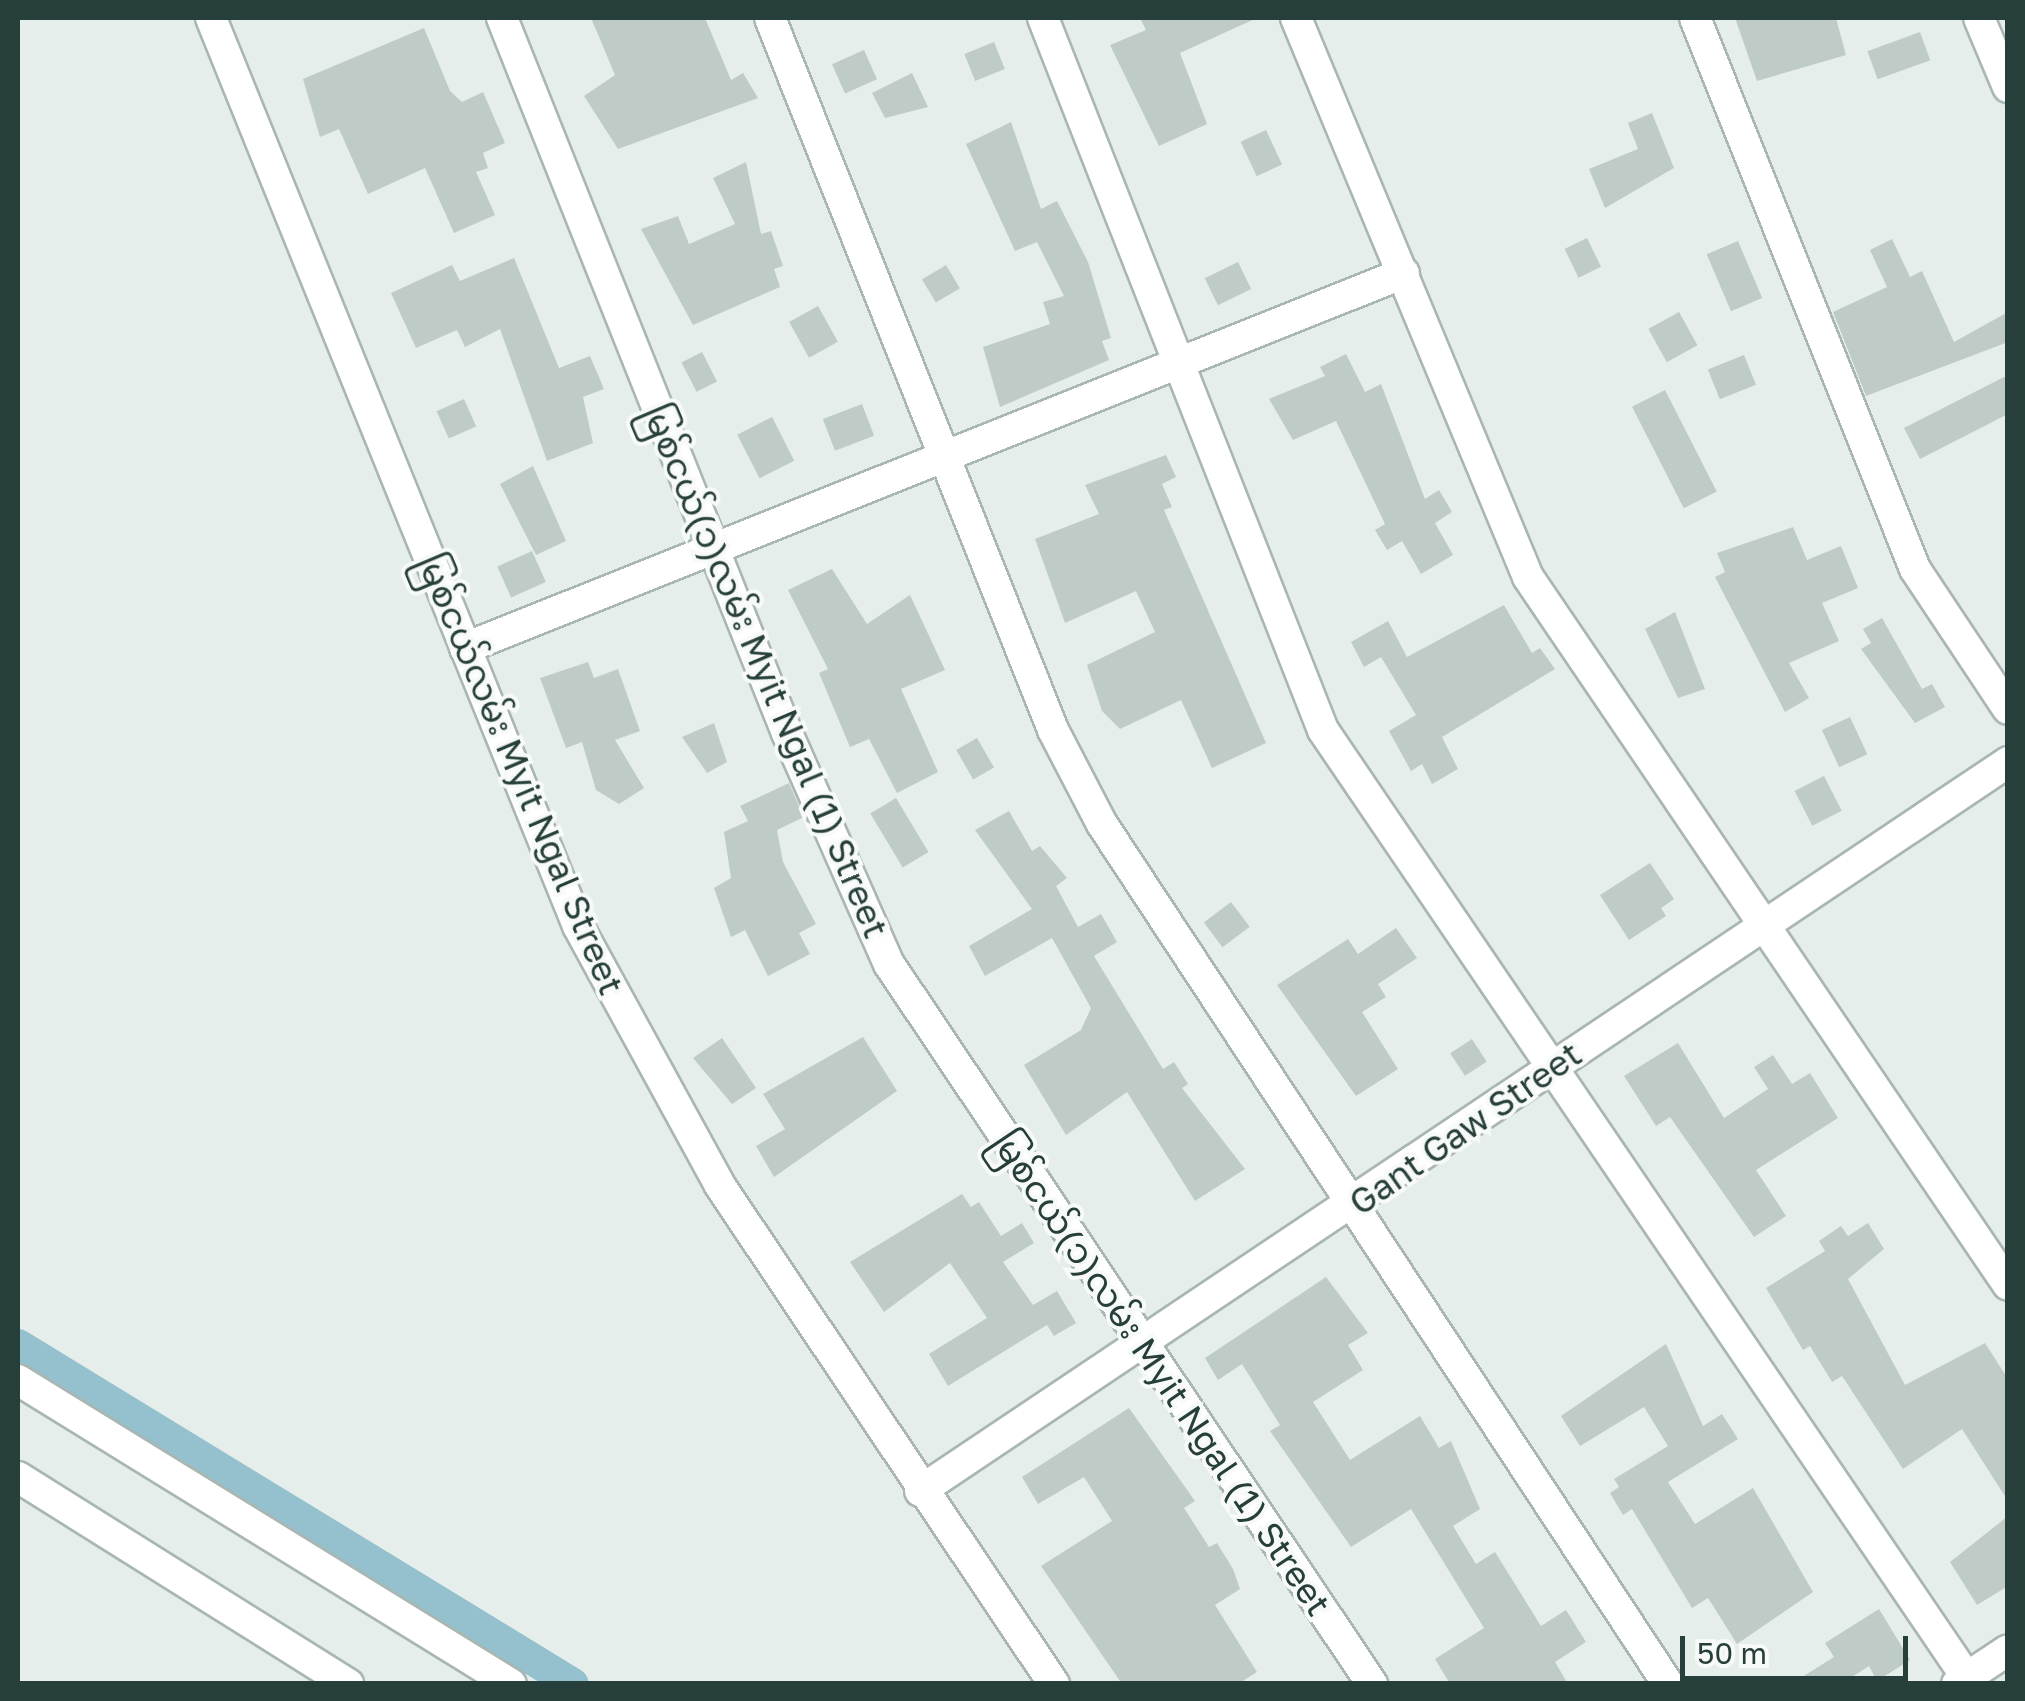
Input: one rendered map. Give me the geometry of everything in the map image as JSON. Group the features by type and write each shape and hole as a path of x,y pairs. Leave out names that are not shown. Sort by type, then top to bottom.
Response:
{"street":[{"name":"မြစ်ငယ်လမ်း Myit Ngal Street","path":"211,18 578,926 659,1082 920,1492 1054,1684"},
{"name":"မြစ်ငယ်(၁)လမ်း Myit Ngal (1) Street","path":"502,18 713,551 890,964 1142,1349 1372,1684"},
{"path":"770,18 1053,730 1102,824 1350,1208 1668,1684"},
{"path":"1043,18 1323,730 1965,1681 2008,1650"},
{"path":"1296,18 1528,577 1760,927 2008,1284"},
{"path":"1695,18 1916,569 2008,709"},
{"path":"1979,18 2008,87"},
{"path":"466,648 945,460 1177,358 1404,273"},
{"name":"Gant Gaw Street","path":"920,1492 1142,1349 2008,762"},
{"path":"18,1380 511,1684"},
{"path":"18,1476 348,1684"}],"building":[{"path":"591,18 705,18 731,80 743,73 758,98 618,149 584,96 615,75"},
{"path":"1140,18 1257,18 1180,53 1207,124 1159,146 1110,45 1146,30"},
{"path":"1735,18 1836,18 1846,55 1757,81"},
{"path":"424,28 450,91 462,102 483,92 505,143 483,153 488,168 476,172 495,215 454,233 425,168 368,194 339,129 320,137 303,79"},
{"path":"1920,32 1930,60 1878,79 1867,51"},
{"path":"994,42 1005,69 975,81 964,54"},
{"path":"864,50 877,79 845,93 832,64"},
{"path":"912,73 928,107 885,118 872,93"},
{"path":"1652,113 1674,168 1605,208 1589,169 1638,149 1628,123"},
{"path":"1011,122 1041,209 1057,201 1088,262 1111,338 1102,341 1109,360 1000,407 983,347 1050,324 1043,302 1064,296 1037,242 1015,251 966,144"},
{"path":"1266,130 1282,164 1257,176 1241,142"},
{"path":"746,162 761,234 771,231 783,266 774,269 780,287 693,325 641,229 678,216 689,244 735,224 713,178"},
{"path":"1587,238 1601,267 1579,278 1565,249"},
{"path":"1892,239 1910,277 1922,271 1954,342 2008,312 2008,342 1866,396 1833,312 1887,287 1870,250"},
{"path":"1738,241 1762,298 1731,311 1707,254"},
{"path":"514,258 559,368 590,356 604,389 583,397 593,443 547,461 500,329 465,347 457,330 416,348 391,293 452,265 460,281"},
{"path":"1238,262 1251,289 1218,305 1205,278"},
{"path":"946,265 960,288 936,303 922,279"},
{"path":"818,306 838,342 809,358 789,322"},
{"path":"1679,312 1697,345 1667,362 1648,329"},
{"path":"702,352 717,381 696,392 682,362"},
{"path":"1346,354 1365,392 1381,384 1425,499 1439,490 1452,512 1435,523 1453,555 1421,574 1402,541 1387,550 1375,530 1385,524 1336,421 1293,440 1269,399 1325,376 1320,367"},
{"path":"1744,355 1756,385 1720,399 1708,370"},
{"path":"2008,375 2008,414 1920,459 1904,428"},
{"path":"1665,390 1717,492 1684,508 1632,407"},
{"path":"464,399 476,426 449,439 437,411"},
{"path":"862,404 874,436 835,451 823,419"},
{"path":"772,417 794,461 759,478 737,435"},
{"path":"1166,455 1176,477 1162,484 1172,507 1164,510 1266,743 1212,768 1181,700 1120,729 1102,711 1087,665 1155,632 1136,591 1065,623 1035,539 1099,514 1085,485"},
{"path":"533,466 566,541 536,555 500,484"},
{"path":"1793,527 1807,560 1841,546 1858,588 1822,603 1839,641 1789,663 1809,698 1785,712 1715,577 1725,572 1717,553"},
{"path":"532,551 546,582 511,598 497,566"},
{"path":"832,569 867,624 910,595 945,670 901,689 938,772 897,793 869,739 850,747 819,673 828,669 788,590"},
{"path":"1504,605 1532,653 1540,648 1555,669 1442,737 1458,769 1432,784 1422,764 1411,771 1389,731 1416,715 1381,657 1364,667 1351,642 1388,621 1407,657"},
{"path":"1675,612 1705,689 1678,698 1645,629"},
{"path":"1882,618 1922,689 1932,684 1945,707 1915,723 1861,649 1871,643 1863,629"},
{"path":"588,662 594,678 618,669 640,731 615,740 644,788 619,804 596,790 582,742 566,748 540,678"},
{"path":"1850,717 1867,754 1839,767 1822,730"},
{"path":"714,723 727,762 707,773 682,737"},
{"path":"977,738 994,767 973,779 956,750"},
{"path":"1824,776 1842,811 1812,826 1795,791"},
{"path":"789,783 804,817 777,830 783,862 816,924 799,933 810,954 768,976 745,930 731,937 714,888 731,878 724,832 748,821 740,806"},
{"path":"896,798 928,852 903,867 870,813"},
{"path":"1009,811 1032,851 1040,846 1067,878 1056,886 1078,927 1101,914 1117,942 1094,956 1163,1069 1174,1062 1188,1084 1182,1088 1245,1169 1195,1201 1127,1092 1066,1135 1024,1065 1081,1030 1091,1008 1052,938 985,976 969,946 1032,909 975,830"},
{"path":"1650,863 1674,899 1661,908 1666,916 1629,940 1600,895"},
{"path":"1231,902 1250,927 1223,947 1204,922"},
{"path":"1396,928 1417,958 1378,984 1386,997 1362,1012 1398,1069 1356,1096 1277,985 1348,939 1358,954"},
{"path":"863,1037 897,1091 774,1177 756,1146 785,1129 763,1094"},
{"path":"722,1038 756,1088 732,1104 693,1058"},
{"path":"1472,1039 1487,1062 1465,1076 1450,1053"},
{"path":"1678,1043 1724,1118 1768,1089 1754,1067 1773,1055 1792,1084 1810,1073 1838,1118 1756,1170 1786,1216 1754,1237 1670,1117 1656,1126 1624,1076"},
{"path":"962,1194 971,1207 979,1202 1001,1236 1022,1223 1034,1243 1003,1262 1033,1305 1057,1291 1076,1323 1054,1336 1047,1325 948,1386 929,1354 987,1318 950,1263 884,1312 850,1262"},
{"path":"1868,1223 1884,1249 1848,1279 1905,1385 1985,1343 2008,1379 2008,1501 1962,1429 1903,1469 1842,1376 1832,1382 1810,1346 1803,1350 1766,1288 1825,1251 1819,1241 1841,1226 1848,1236"},
{"path":"1326,1277 1368,1333 1348,1345 1363,1370 1313,1402 1350,1460 1420,1416 1439,1448 1451,1441 1480,1509 1453,1526 1476,1564 1495,1552 1541,1626 1566,1610 1586,1642 1555,1662 1568,1684 1450,1684 1435,1659 1484,1628 1411,1509 1351,1547 1270,1431 1280,1425 1242,1364 1218,1380 1205,1358"},
{"path":"1666,1344 1703,1426 1722,1414 1738,1439 1668,1482 1695,1524 1753,1488 1813,1592 1737,1644 1708,1598 1692,1608 1632,1509 1623,1515 1610,1493 1619,1487 1614,1479 1668,1446 1644,1407 1580,1446 1561,1416"},
{"path":"1129,1408 1195,1501 1184,1508 1209,1547 1217,1543 1233,1569 1240,1589 1215,1605 1257,1672 1238,1684 1122,1684 1041,1566 1112,1521 1084,1477 1038,1504 1022,1477"},
{"path":"2008,1516 2008,1586 1977,1605 1950,1562"},
{"path":"1879,1609 1910,1660 1877,1681 1869,1666 1841,1684 1791,1684 1834,1657 1825,1643"}],"waterway":[{"path":"18,1345 573,1684"}]}
